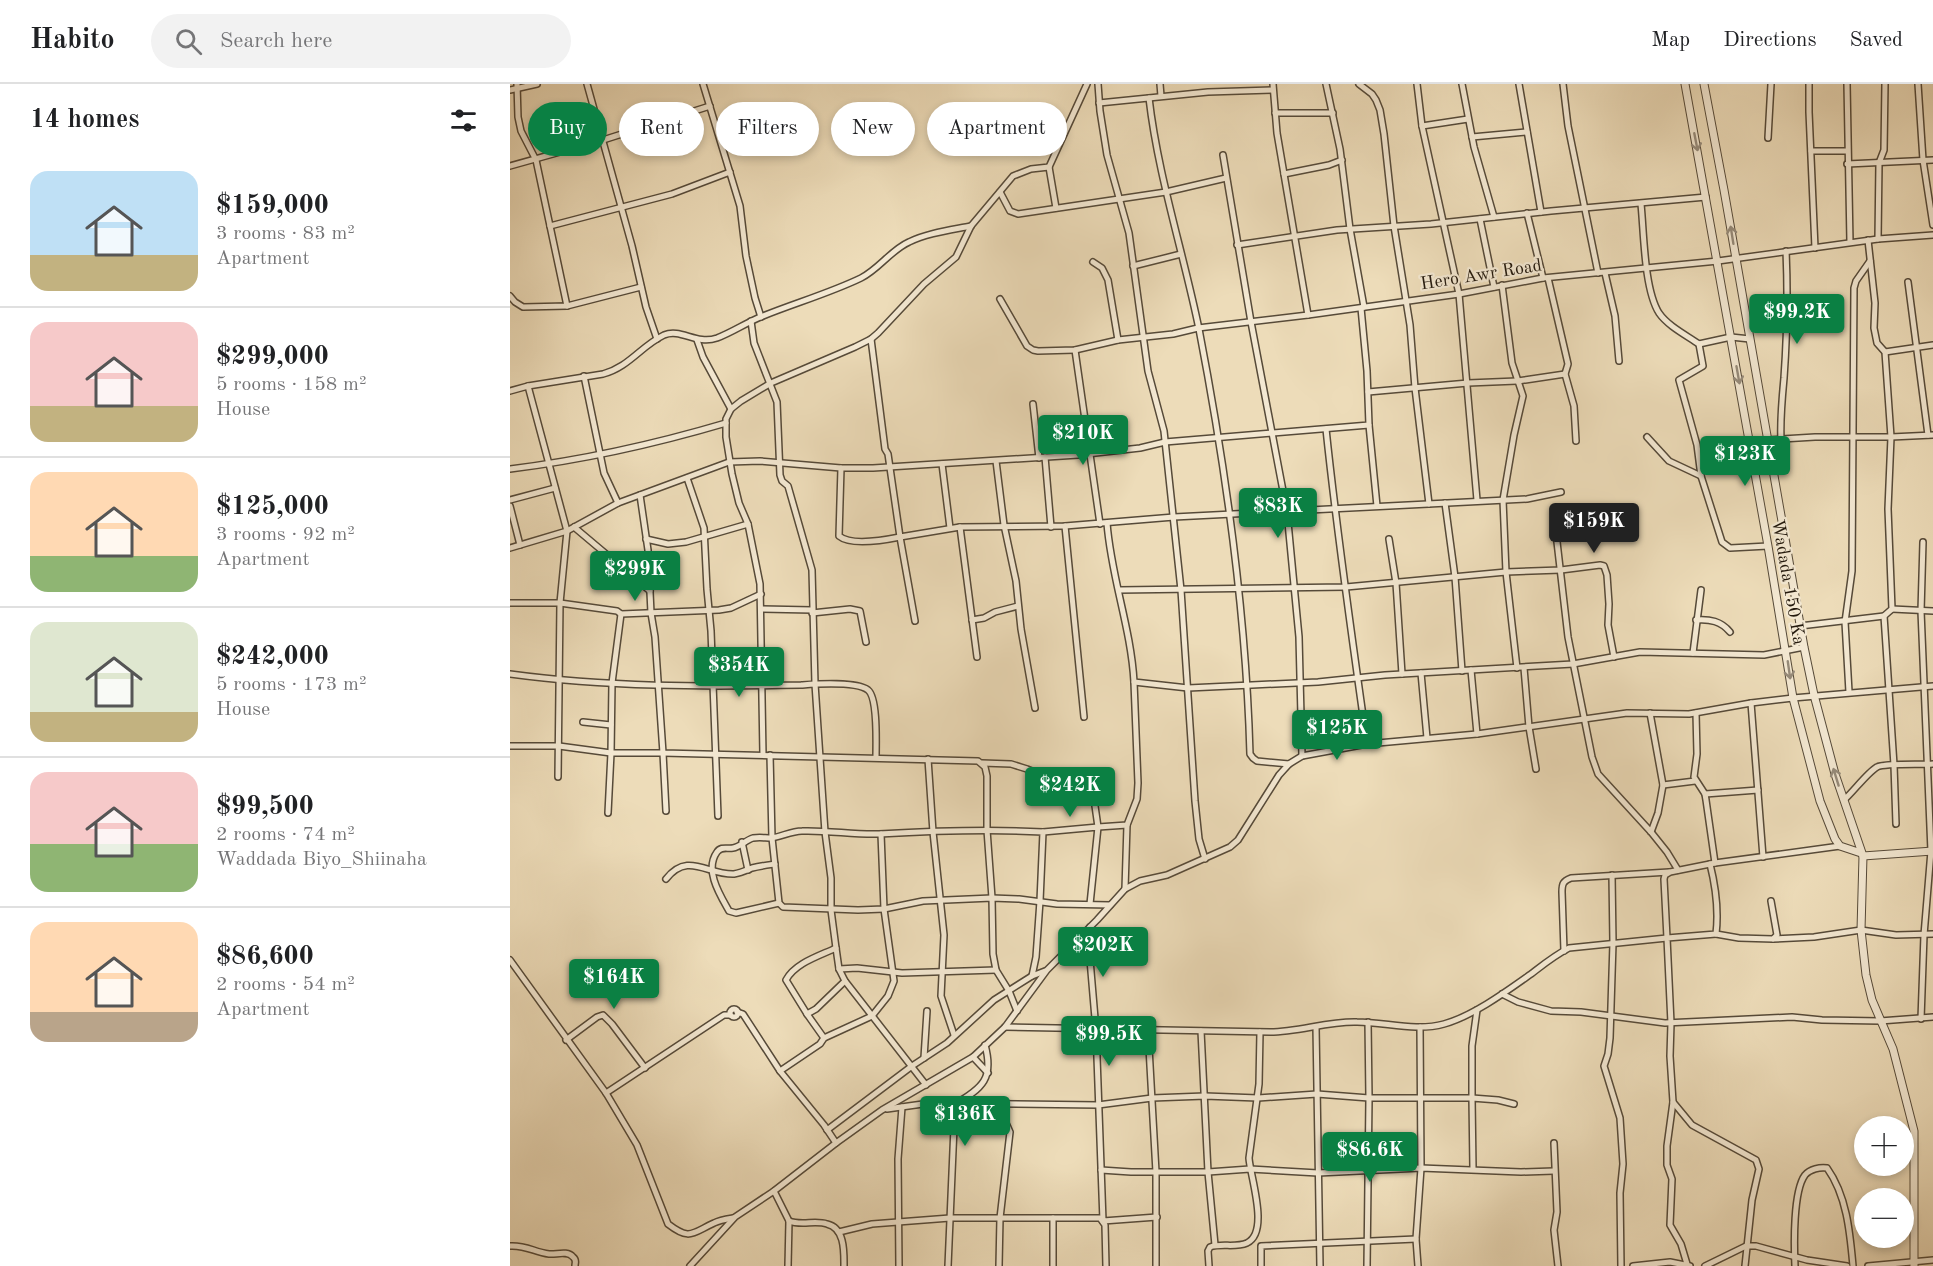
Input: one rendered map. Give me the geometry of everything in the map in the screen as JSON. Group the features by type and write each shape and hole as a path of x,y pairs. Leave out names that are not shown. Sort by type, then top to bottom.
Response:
{"street":[{"path":"510,90 517,86 537,84"},
{"path":"587,84 592,102"},
{"path":"703,84 740,206 746,256 761,317"},
{"path":"1080,84 1081,94"},
{"path":"1056,208 1049,167 1087,84"},
{"path":"1098,84 1107,155 1129,233 1148,371 1165,442 1181,590 1196,810 1199,839 1205,860"},
{"path":"1160,84 1161,96"},
{"path":"1208,84 1208,92"},
{"path":"1326,84 1342,160 1362,307 1369,425 1377,506"},
{"path":"1359,84 1372,94 1380,110 1394,226 1407,302 1429,504"},
{"path":"1417,84 1422,126 1459,294 1477,500"},
{"path":"1462,84 1472,137 1494,217"},
{"path":"1519,84 1541,212"},
{"path":"1563,84 1568,126 1598,273"},
{"name":"Wadada 150 Ka","path":"1685,84 1718,261 1793,698 1820,801 1840,846"},
{"name":"Wadada 150 Ka","path":"1704,84 1814,695 1862,854 1861,930 1866,975 1872,1000 1893,1050 1914,1131 1914,1264"},
{"path":"1768,138 1771,84"},
{"path":"1809,84 1815,248"},
{"path":"1847,84 1850,242"},
{"path":"1878,239 1880,163 1884,150 1885,84"},
{"path":"1918,84 1923,160 1933,225"},
{"path":"517,86 521,131 536,160 567,306"},
{"path":"1100,103 1272,87 1308,315"},
{"path":"1149,98 1154,141 1198,328 1230,514 1248,686 1250,753 1257,761 1289,764"},
{"path":"607,139 710,106"},
{"path":"1275,113 1332,113"},
{"path":"1422,126 1468,119"},
{"path":"1472,137 1527,132"},
{"path":"1811,151 1847,150"},
{"path":"607,155 646,307 657,339"},
{"path":"1223,155 1237,245 1287,512 1299,637 1302,756"},
{"path":"510,166 549,156"},
{"path":"1284,174 1329,165 1342,160"},
{"path":"1847,164 1933,160"},
{"path":"1049,167 1031,169 1013,176 971,226 956,257 924,284 870,339 771,383 731,409 726,418 729,462 739,503 748,524 761,594 762,685 766,755 779,903 783,907 831,910 884,909 923,901 992,898 1110,905"},
{"path":"550,226 672,194 729,172"},
{"path":"1000,192 1010,211 1018,214 1166,192 1226,178"},
{"path":"1237,245 1350,229 1445,223 1527,213 1706,197"},
{"path":"1641,204 1647,268 1653,298 1660,314 1680,332 1699,344 1731,337 1750,339"},
{"path":"1527,213 1568,364 1565,374 1574,406 1576,441"},
{"path":"1480,219 1494,287"},
{"path":"510,391 615,371 629,362 648,344 667,334 674,333 706,341 718,337 751,321 863,277 908,242 971,226"},
{"name":"Hero Awr Road","path":"1000,299 1027,346 1033,350 1074,350 1119,340 1407,302 1545,278 1718,261 1868,240 1933,235"},
{"path":"1868,240 1875,303 1874,328 1876,343 1885,352 1891,437 1888,509 1892,609"},
{"path":"1781,440 1780,415 1788,303 1786,251"},
{"path":"1133,266 1181,254"},
{"path":"1849,692 1845,622 1852,571 1854,288 1856,280 1870,261"},
{"path":"1093,262 1102,268 1108,280 1119,340"},
{"path":"1605,273 1615,316 1619,361"},
{"path":"1768,440 1931,435 1908,282"},
{"path":"1502,285 1512,363 1522,391 1523,402 1514,435 1503,500 1506,572 1516,668"},
{"path":"510,296 523,307 567,306 641,287"},
{"path":"751,321 754,343 777,402 779,463 782,481 788,486 812,570 819,756 831,878 831,910 839,969 845,981 926,1085"},
{"path":"870,339 885,449 888,454 915,621"},
{"path":"697,340 731,409"},
{"path":"1699,344 1702,366 1679,380 1697,445 1701,476 1725,545 1730,548 1768,546"},
{"path":"1885,352 1933,345"},
{"path":"1074,350 1100,524"},
{"path":"1368,392 1517,381 1565,374"},
{"path":"584,376 604,473 618,503"},
{"path":"528,386 567,531 560,603 558,777"},
{"path":"1033,404 1051,526"},
{"path":"510,469 648,445 726,423"},
{"path":"510,548 567,531 618,503 729,462 841,468 996,461 1090,454 1140,448 1165,442 1369,425"},
{"path":"1326,429 1334,508 1367,744"},
{"path":"1647,437 1669,461 1701,476"},
{"path":"996,461 1004,525 1016,581 1035,708"},
{"path":"942,464 950,528"},
{"path":"841,468 839,536 843,540 857,541 883,540 960,527 1100,524 1174,517 1527,499 1562,492"},
{"path":"687,478 705,537 718,816"},
{"path":"510,500 555,488"},
{"path":"640,495 655,637 666,811"},
{"path":"1445,503 1455,577 1462,671"},
{"path":"510,506 520,546"},
{"path":"1554,516 1568,637 1592,757 1598,774 1651,832 1678,870"},
{"path":"1107,523 1108,541 1133,658 1138,783 1137,799 1127,825 1125,888"},
{"path":"646,539 668,544 705,537 748,524"},
{"path":"1065,526 1084,717"},
{"path":"574,527 650,591"},
{"path":"960,527 977,657"},
{"path":"1389,538 1396,583 1402,674"},
{"path":"1921,1018 1924,935 1932,851 1930,764 1921,611 1923,543"},
{"path":"1119,590 1346,587 1600,565 1604,566 1607,575 1608,625 1614,657"},
{"path":"1692,653 1701,590"},
{"path":"510,603 560,603 617,610 621,614 651,613 730,608 761,594"},
{"path":"972,620 1018,606"},
{"path":"760,609 860,611 866,642"},
{"path":"1800,626 1884,616 1892,609 1933,611"},
{"path":"608,813 612,683 621,614"},
{"path":"1884,616 1896,824"},
{"path":"1696,620 1713,620 1730,632"},
{"path":"1134,682 1188,688 1248,686 1573,664 1640,652 1764,655 1804,646"},
{"path":"1524,668 1529,727 1536,769"},
{"path":"1471,670 1477,734"},
{"path":"1421,673 1427,738"},
{"path":"510,674 559,681 712,687 815,684 857,686 871,693 874,704 876,757"},
{"path":"690,1266 735,1217 774,1191 882,1110 973,1057 1005,1027 1047,970 1125,888 1167,875 1230,847 1238,840 1260,803 1289,764 1302,756 1367,744 1477,734 1627,713 1678,715 1814,695 1933,686"},
{"path":"1751,703 1763,857"},
{"path":"1650,713 1663,785 1658,813 1651,832"},
{"path":"1696,713 1697,754 1694,774 1695,781 1705,794 1718,907 1716,934"},
{"path":"583,722 611,725"},
{"path":"510,746 559,746 611,753 876,757 1011,764 1089,794 1094,799 1098,828 1090,904"},
{"path":"928,759 944,935 941,996 954,1035"},
{"path":"982,763 987,776 987,830 993,954 996,970 1009,991 1017,1011"},
{"path":"1844,800 1878,766 1930,764"},
{"path":"1663,785 1695,781"},
{"path":"1705,794 1758,790"},
{"path":"779,903 744,912 729,911 716,888 713,859 717,851 720,848 738,847 742,842 761,837 772,838 801,831 880,834 987,830 1043,832 1127,825"},
{"path":"1032,976 1036,957 1043,832"},
{"path":"780,1071 820,1044 824,1038 872,1016 888,996 894,981 884,909 880,834"},
{"path":"742,842 748,870"},
{"path":"1564,951 1563,883 1571,878 1670,872 1712,863 1840,846 1862,854 1932,851"},
{"path":"666,879 672,871 686,864 735,874 775,864"},
{"path":"1633,1266 1670,1262 1689,1265 1682,1244 1670,1224 1672,1179 1667,1166 1667,1146 1673,1101 1664,879 1665,875 1670,872"},
{"path":"1612,875 1610,1047 1605,1071 1620,1118 1623,1164 1620,1193 1621,1266"},
{"path":"1771,902 1777,929 1777,935 1773,939"},
{"path":"1090,927 1089,948 1096,1030 1106,1266"},
{"path":"1005,1027 1289,1032 1368,1022 1420,1027 1444,1024 1476,1010 1502,994 1556,954 1569,948 1716,934 1739,938 1773,939 1814,937 1861,930 1896,935 1933,934"},
{"path":"824,1038 786,983 787,978 797,967 836,948"},
{"path":"510,960 606,1093 637,1145 668,1224 679,1232 691,1234 714,1223 735,1217"},
{"path":"839,969 856,968 893,972 996,970"},
{"path":"827,1130 912,1066 947,1043 994,1000 1032,976 1047,970"},
{"path":"807,1014 816,1010 845,981"},
{"path":"1502,994 1518,1002 1551,1011 1671,1023 1792,1017 1881,1021 1933,1017"},
{"path":"606,1093 724,1015 730,1015 732,1009 743,1014 780,1071 836,1143"},
{"path":"1473,1169 1472,1046 1476,1010"},
{"path":"924,1058 927,1011"},
{"path":"566,1040 603,1015 645,1068"},
{"path":"1367,1266 1368,1022"},
{"path":"1316,1027 1320,1266"},
{"path":"1418,1266 1416,1239 1420,1168 1420,1027"},
{"path":"1148,1030 1156,1172 1156,1266"},
{"path":"1201,1031 1208,1172 1215,1245"},
{"path":"1209,1266 1210,1247 1247,1243 1256,1229 1256,1190 1250,1169 1250,1142 1258,1098 1260,1032"},
{"path":"956,1104 975,1092 988,1074 989,1058 985,1045"},
{"path":"973,1057 988,1074"},
{"path":"882,1110 930,1103 1098,1104 1152,1098 1205,1096 1258,1098 1317,1094 1369,1098 1472,1098 1514,1104"},
{"path":"1673,1101 1692,1125 1756,1160 1759,1169 1753,1188 1745,1266"},
{"path":"999,1266 1000,1218 1010,1132 1002,1114 1001,1102"},
{"path":"948,1266 956,1104"},
{"path":"899,1266 898,1159 902,1107"},
{"path":"1554,1143 1557,1212 1554,1230 1558,1266"},
{"path":"1795,1266 1796,1208 1804,1177 1821,1167 1827,1168 1834,1177 1842,1199 1849,1229 1853,1266"},
{"path":"1101,1170 1208,1172 1250,1169 1318,1173 1420,1168 1554,1171"},
{"path":"774,1191 789,1221 788,1266"},
{"path":"839,1232 872,1224 950,1218 1093,1217 1103,1221 1157,1217"},
{"path":"1053,1218 1053,1266"},
{"path":"789,1221 829,1224 839,1232 843,1243 844,1266"},
{"path":"1261,1266 1261,1246 1416,1239"},
{"path":"510,1246 522,1245 550,1254 566,1253 573,1256 576,1261 575,1266"},
{"path":"1705,1266 1746,1246 1756,1246 1807,1260 1847,1266"},
{"path":"1868,1266 1914,1264 1933,1260"}]}
